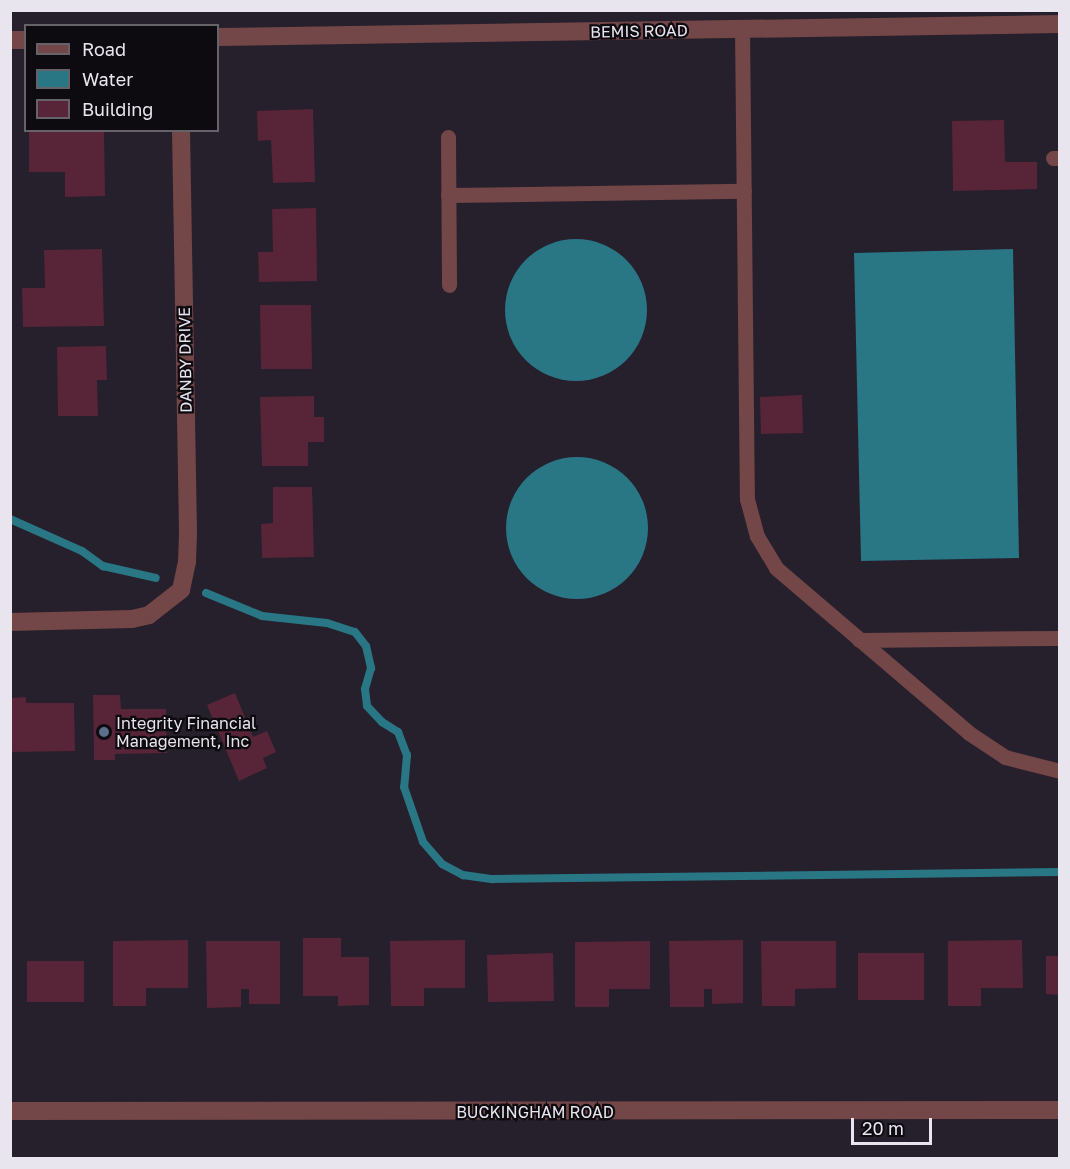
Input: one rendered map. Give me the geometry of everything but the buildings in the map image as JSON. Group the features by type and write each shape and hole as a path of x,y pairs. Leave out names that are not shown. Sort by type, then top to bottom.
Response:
{"street":[{"name":"BEMIS ROAD","path":"219,37 1059,24"},
{"name":"DANBY DRIVE","path":"10,622 132,619 149,615 181,590 188,562 181,132"},
{"name":"BUCKINGHAM ROAD","path":"10,1111 1059,1110"}],"lane":[{"path":"742,29 747,499 757,536 776,568 969,733 1005,757 1059,771"},
{"path":"448,137 449,285"},
{"path":"448,195 744,191"},
{"path":"859,640 1059,638"}],"water":[{"path":"576,239 603,244 626,260 642,283 647,310 642,337 626,360 603,376 576,381 549,376 526,360 510,337 505,310 510,283 526,260 549,244"},
{"path":"1013,249 1019,558 861,561 854,253"},
{"path":"577,457 591,458 604,463 627,478 642,501 647,514 647,542 642,555 627,578 604,593 591,598 577,599 563,598 550,593 527,578 512,555 507,542 506,528 507,514 512,501 527,478 550,463 563,458"}],"waterway":[{"path":"10,519 82,551 103,566 156,578"},
{"path":"206,593 262,616 327,623 355,632 366,646 371,668 365,689 367,706 382,722 398,732 407,755 404,787 423,842 442,864 463,875 493,879 1060,872"}],"place":[{"name":"Integrity Financial Management, Inc","path":"104,732"}]}
